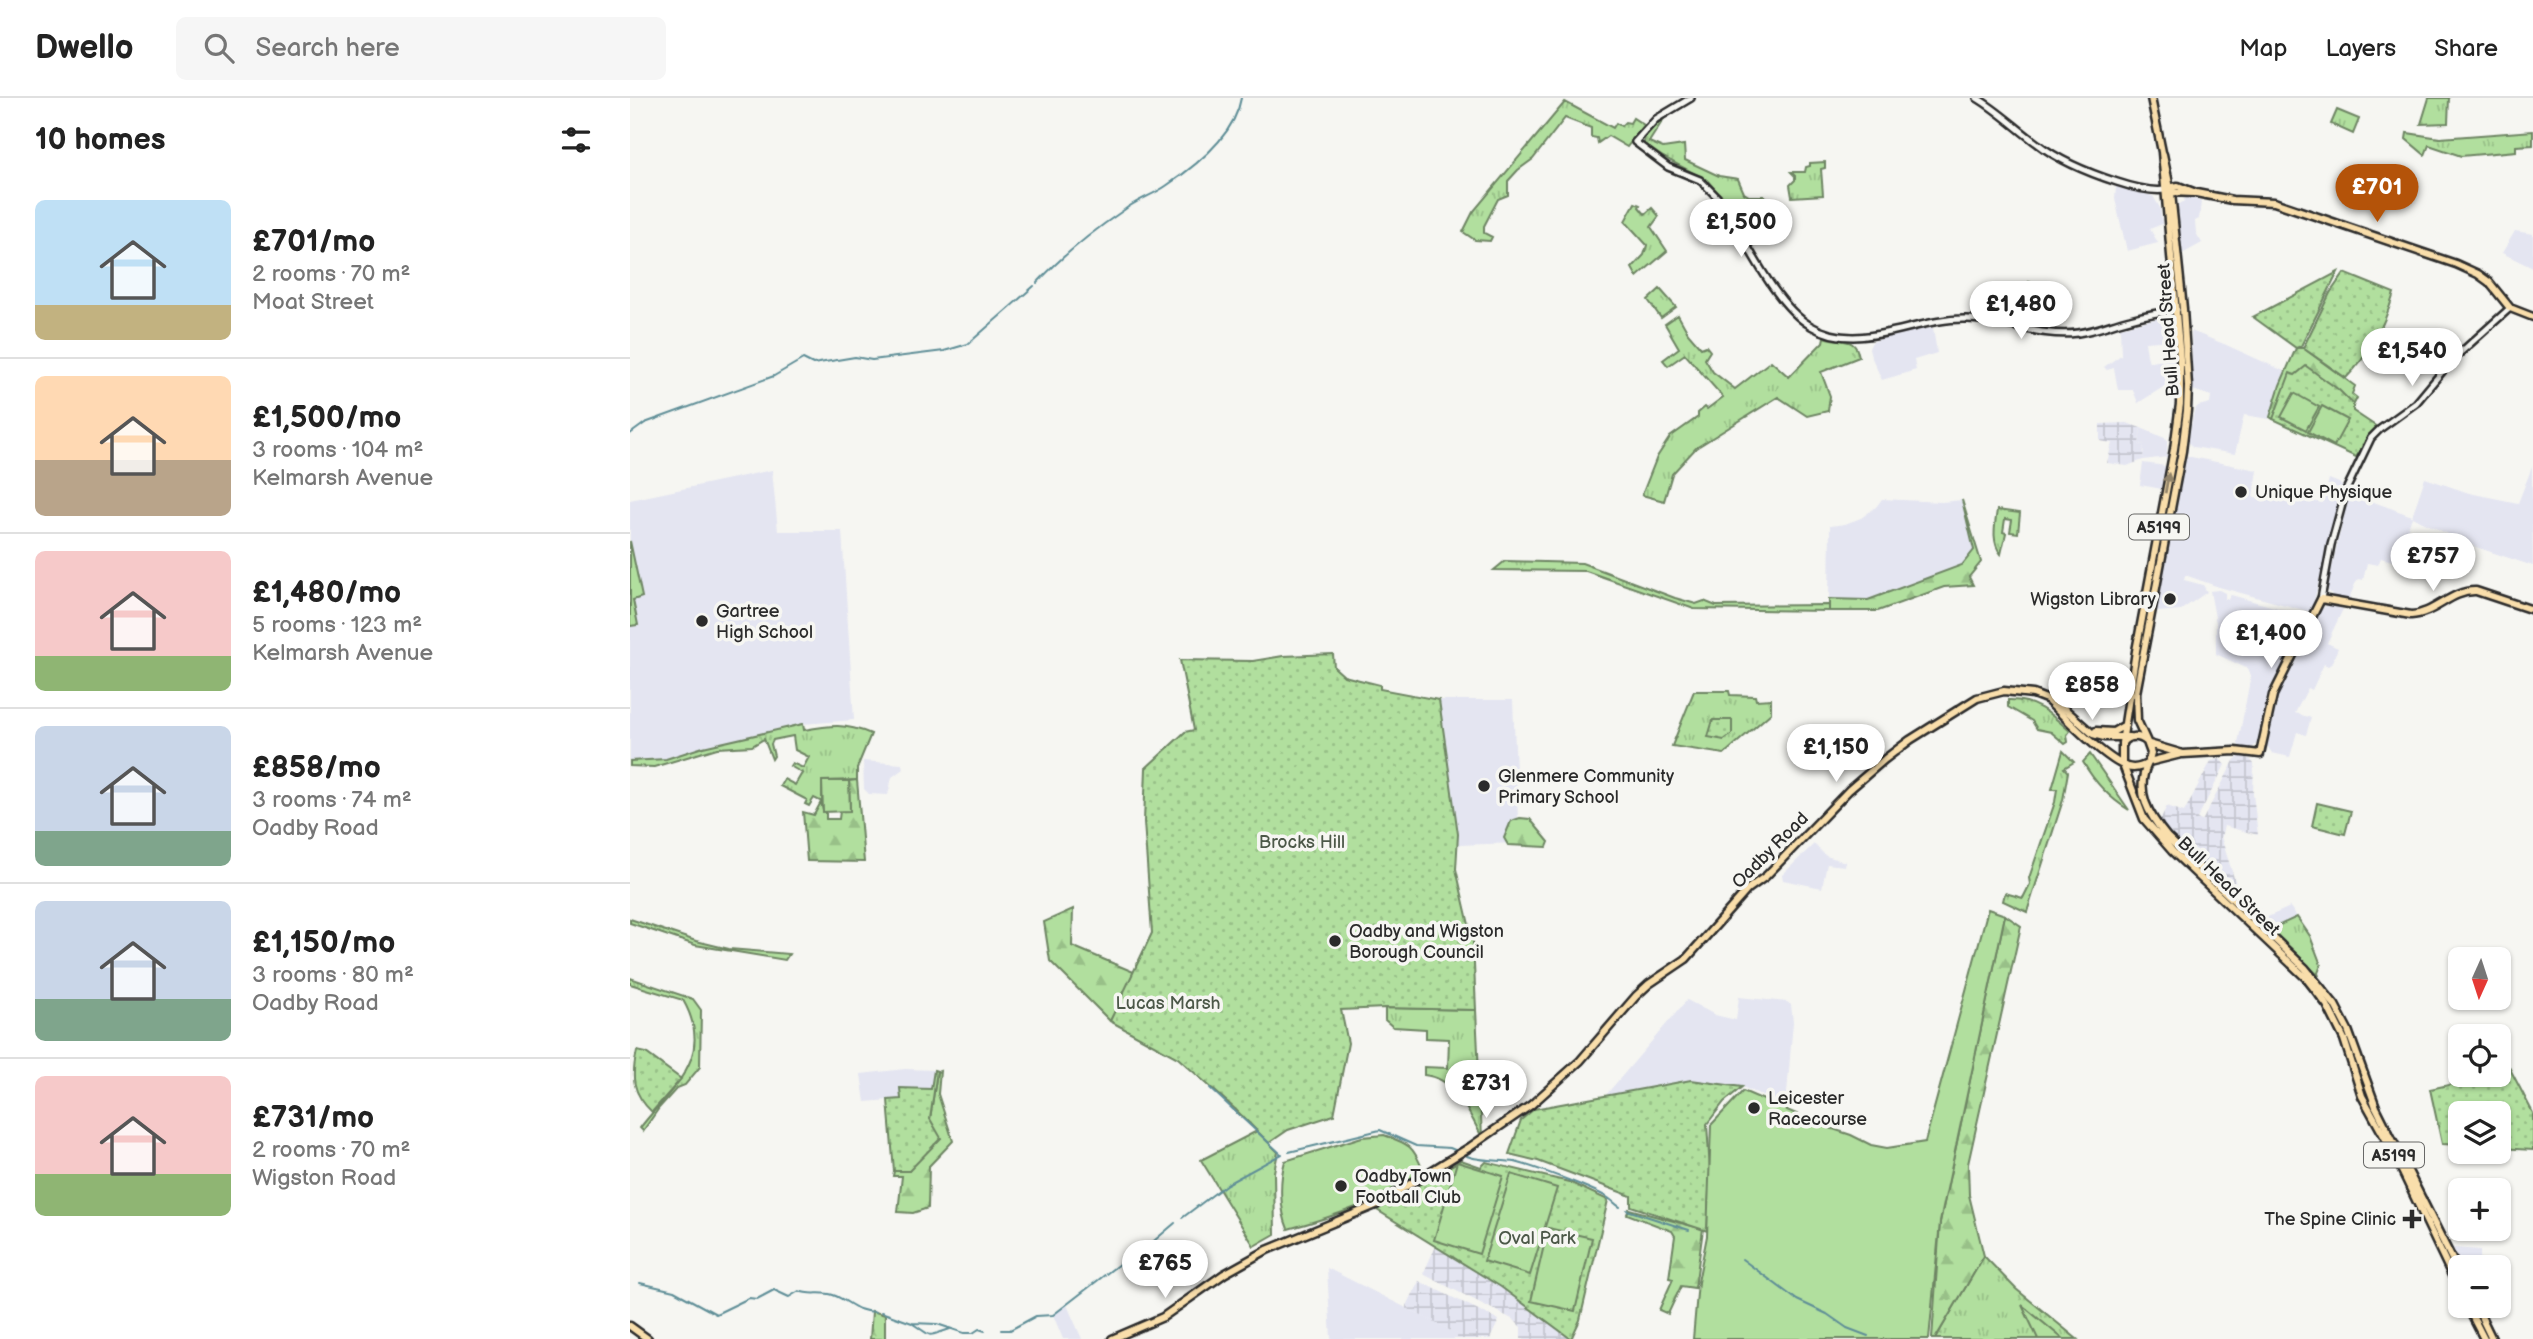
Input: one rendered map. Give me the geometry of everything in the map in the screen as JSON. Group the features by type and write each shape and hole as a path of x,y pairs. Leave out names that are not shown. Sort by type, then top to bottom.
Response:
{"main road":[{"path":"2151,98 2165,159 2167,185 2232,201 2274,202 2468,268 2502,295 2510,307 2533,317"},
{"name":"Bull Head Street","path":"2124,739 2136,651 2177,423 2181,373 2172,202 2167,185"},
{"name":"Bull Head Street","path":"2148,743 2137,720 2136,693 2184,436 2188,386 2170,247 2167,185"},
{"path":"2183,754 2148,743 2141,738 2124,739 2122,764 2141,767 2149,762 2183,754 2235,751 2260,754 2273,695 2321,599 2411,615 2425,614 2453,597 2476,591 2533,610"},
{"name":"Oadby Road","path":"1112,1339 1163,1317 1224,1274 1268,1250 1376,1205 1470,1147 1552,1087 1580,1061 1636,996 1686,958 1748,890 1766,876 1849,790 1910,740 1987,694 2021,691 2059,704 2087,729 2104,737 2124,739"},
{"name":"Oadby Road","path":"2048,701 2107,754 2122,764"},
{"path":"2087,729 2113,732 2125,724"},
{"path":"2148,743 2151,753 2149,762"},
{"name":"Bull Head Street","path":"2149,762 2142,778 2150,815 2167,837 2305,968 2337,1008 2348,1030 2376,1107 2450,1255"},
{"name":"Bull Head Street","path":"2122,764 2144,819 2154,831 2306,978 2333,1016 2344,1039 2362,1096 2393,1152 2448,1267"},
{"path":"2473,1318 2484,1339"},
{"path":"2482,1318 2492,1339"},
{"path":"630,1326 648,1339"}],"street":[{"path":"1691,98 1656,119 1635,142 1668,167 1692,176 1710,189 1721,201 1786,305 1809,326 1822,332 1869,337 1909,326 1966,319 2050,333 2079,333 2129,319 2179,310"},
{"path":"1977,98 2058,157 2105,178 2151,191 2167,185"},
{"path":"2321,599 2331,545 2346,490 2371,438 2416,403 2451,360 2510,307"}],"shaded area":[{"path":"2116,187 2153,196 2160,208 2162,224 2150,229 2158,243 2127,251 2115,199"},
{"path":"2185,197 2201,201 2199,219 2195,221 2196,233 2202,243 2182,254 2177,204 2183,203"},
{"path":"2515,231 2533,234 2533,268 2502,253"},
{"path":"2168,318 2172,340 2145,342 2147,355 2149,362 2175,359 2176,379 2138,403 2133,390 2118,390 2114,368 2107,370 2104,367 2121,355 2120,327"},
{"path":"1933,328 1937,353 1914,360 1916,370 1882,380 1871,356 1869,348 1872,342 1902,332"},
{"path":"2191,331 2286,372 2269,419 2244,415 2235,454 2193,447 2188,442 2194,411 2198,406 2210,403 2211,396 2193,390"},
{"path":"2127,423 2141,428 2139,444 2144,445 2143,460 2127,466 2107,463 2112,443 2100,441 2100,424"},
{"path":"2141,428 2167,439 2167,457 2143,460 2144,445 2139,444"},
{"path":"2186,456 2257,470 2253,497 2265,498 2267,493 2323,503 2329,479 2346,490 2342,493 2311,612 2185,575 2184,580 2203,585 2207,592 2181,610 2158,612"},
{"path":"2143,463 2166,466 2162,489 2140,485"},
{"path":"2532,467 2533,566 2476,547 2412,517 2396,562 2381,558 2378,565 2367,563 2363,580 2359,579 2355,584 2348,601 2334,597 2327,589 2349,493 2412,516 2425,478 2469,493 2518,503"},
{"name":"Gartree High School","path":"772,470 778,531 842,531 854,720 803,724 703,747 665,759 630,761 630,500"},
{"path":"1882,499 1942,502 1962,500 1974,550 1962,565 1868,600 1829,599 1830,526 1861,518"},
{"path":"2219,590 2225,593 2225,599 2231,595 2308,619 2268,700 2259,741 2250,750 2240,748 2238,743 2251,675 2246,668 2216,654 2216,623 2210,591"},
{"path":"2329,605 2343,609 2327,643 2338,648 2331,664 2324,664 2312,690 2308,688 2295,713 2311,718 2306,735 2297,732 2290,757 2272,753 2267,746 2279,694 2309,637 2320,609"},
{"name":"Glenmere Community Primary School","path":"1439,700 1513,700 1519,843 1457,845 1458,834"},
{"path":"2241,756 2250,759 2254,764 2253,794 2258,835 2224,826 2221,837 2242,903 2198,864 2161,826 2160,820 2167,806 2184,812 2211,761 2220,759 2225,765 2197,819 2202,821 2235,759"},
{"path":"863,761 902,764 903,769 892,777 888,795 869,794 864,789"},
{"path":"1814,844 1826,856 1846,862 1845,866 1827,864 1822,888 1783,880 1782,875"},
{"path":"2290,907 2297,917 2272,929 2261,920"},
{"path":"1739,997 1787,1002 1791,1005 1793,1022 1786,1105 1742,1087 1709,1082 1605,1096 1687,1000 1715,1015 1736,1020"},
{"path":"905,1069 934,1070 931,1089 900,1088 901,1099 865,1102 861,1074"},
{"path":"1436,1246 1502,1287 1571,1339 1521,1339 1521,1327 1514,1320 1423,1274"},
{"path":"2453,1248 2480,1250 2480,1255 2456,1255"},
{"path":"1327,1268 1458,1334 1457,1339 1331,1339"},
{"path":"1419,1281 1499,1320 1490,1339 1457,1339 1457,1334 1406,1308"},
{"path":"1067,1305 1082,1339 1063,1339 1053,1315"}],"green space":[{"path":"2429,98 2449,98 2448,123 2421,124"},
{"path":"1565,102 1613,128 1616,123 1621,126 1625,122 1630,123 1633,118 1644,125 1627,147 1608,136 1598,143 1597,138 1591,137 1591,128 1565,118 1533,159 1508,181 1508,195 1498,199 1484,226 1484,233 1492,237 1490,241 1475,240 1463,232 1473,212"},
{"path":"2337,110 2359,119 2353,134 2331,124"},
{"path":"1665,117 1649,142 1663,148 1684,145 1685,160 1719,176 1738,179 1744,193 1749,196 1765,196 1765,201 1735,212 1707,180 1644,144 1645,135"},
{"path":"2533,131 2533,145 2516,146 2516,151 2461,156 2429,145 2425,155 2406,139 2407,133 2440,138"},
{"path":"1825,162 1825,168 1821,169 1823,195 1792,197 1790,185 1795,176 1791,172 1805,172 1810,163"},
{"path":"1635,203 1640,205 1645,214 1652,208 1659,216 1651,227 1667,251 1637,277 1632,268 1644,255 1647,245 1625,221"},
{"path":"2338,272 2301,346 2296,348 2253,317"},
{"path":"2344,273 2394,293 2376,338 2346,378 2303,348 2330,293"},
{"path":"2029,282 2034,283 2034,305 2042,306 2042,328 2027,323"},
{"path":"1660,289 1676,307 1661,318 1648,300"},
{"path":"1678,315 1701,348 1706,346 1710,351 1705,359 1713,372 1735,389 1771,361 1789,377 1823,342 1824,337 1851,343 1859,357 1821,372 1830,396 1828,411 1807,416 1778,397 1696,448 1672,474 1664,501 1642,495 1657,457 1670,437 1698,417 1698,413 1705,407 1707,409 1723,397 1685,354 1668,366 1663,360 1679,348 1665,324"},
{"path":"2296,348 2303,348 2355,386 2352,394 2357,398 2353,406 2332,392 2281,409 2273,419 2270,417"},
{"path":"2306,366 2339,390 2353,404 2353,411 2377,427 2356,457 2273,419 2290,373 2295,375"},
{"path":"2294,393 2319,407 2306,430 2281,417"},
{"path":"2322,406 2348,420 2334,446 2308,432"},
{"path":"1962,500 1981,562 1969,577 1973,585 1944,587 1878,611 1829,611 1829,599 1868,600 1962,565 1974,550"},
{"path":"1997,510 2020,513 2018,533 2010,532 2012,520 2005,519 2003,532 2006,533 2001,554 1995,539"},
{"path":"630,541 642,597 633,600 638,625 630,626"},
{"path":"1505,561 1582,563 1696,604 1704,601 1716,606 1829,605 1829,611 1694,609 1586,571 1494,570"},
{"name":"Brocks Hill","path":"1333,654 1334,667 1344,676 1380,685 1380,689 1439,700 1458,834 1456,869 1473,942 1476,1010 1341,1010 1348,1043 1334,1115 1288,1130 1269,1143 1178,1058 1110,1021 1152,933 1144,822 1146,768 1185,732 1194,730 1180,660 1253,661 1283,656"},
{"path":"1694,691 1729,691 1730,695 1755,696 1756,700 1771,699 1771,713 1724,754 1672,746"},
{"path":"2008,700 2026,702 2049,713 2070,731 2067,735 2068,742 2065,744 2051,732 2037,729 2032,721 2008,707"},
{"path":"1713,720 1732,720 1732,734 1724,740 1708,737"},
{"path":"803,724 804,730 838,726 871,734 857,768 857,780 822,781 822,802 814,798 809,806 805,804 807,800 780,786 784,779 795,785 802,773 790,766 792,763 803,768 809,757 795,750 793,736 773,740 772,759 764,739 752,746 717,748 654,767 630,766 630,761 666,759 703,747"},
{"path":"2063,751 2074,762 2064,768 2068,772 2063,800 2027,912 2003,901 2005,893 2023,898 2030,884 2029,878 2055,802 2057,789 2052,789"},
{"path":"2090,754 2129,810 2109,795 2092,777 2083,762"},
{"path":"857,780 864,862 807,861 803,812 814,815 821,802 823,811 826,811 826,819 839,819 840,811 850,811 849,781"},
{"path":"822,781 849,781 850,811 823,812"},
{"path":"2317,803 2351,811 2345,834 2312,826"},
{"path":"1530,819 1549,842 1547,847 1508,845 1504,838 1511,821"},
{"path":"1073,909 1072,946 1136,973 1110,1021 1050,961 1044,922"},
{"name":"Leicester Racecourse","path":"1988,909 2005,915 1940,1222 1929,1339 1693,1339 1698,1282 1707,1236 1711,1125 1743,1091 1871,1145 1887,1148 1925,1142"},
{"path":"2005,915 2021,926 1968,1164 1969,1195 1984,1256 1935,1339 1932,1339 1940,1222"},
{"path":"2297,917 2310,936 2321,965 2319,976 2271,929"},
{"path":"630,919 729,949 789,954 785,960 695,945 630,923"},
{"path":"630,978 693,999 701,1010 700,1067 685,1085 677,1088 659,1108 643,1131 640,1128 686,1070 695,1039 692,1020 683,1000 630,984"},
{"path":"1385,1008 1476,1010 1482,1137 1453,1089 1445,1082 1424,1075 1424,1067 1448,1068 1449,1039 1426,1038 1426,1029 1393,1027 1385,1020"},
{"path":"637,1051 646,1053 681,1079 652,1112 640,1098 635,1084"},
{"path":"934,1070 937,1071 930,1119 941,1138 909,1171 894,1171 888,1100 901,1099 900,1088 931,1089"},
{"path":"940,1071 938,1094 953,1141 929,1166 928,1208 913,1213 898,1212 902,1176 893,1176 894,1171 909,1171 930,1119 937,1072"},
{"path":"2511,1071 2533,1113 2533,1150 2511,1149 2511,1101 2448,1101 2448,1144 2442,1144 2430,1089 2448,1085 2511,1087"},
{"path":"1691,1080 1742,1087 1724,1102 1707,1124 1710,1171 1707,1231 1631,1206 1631,1196 1538,1161 1509,1154 1521,1120 1534,1109"},
{"path":"1257,1131 1278,1152 1274,1172 1275,1234 1254,1246 1201,1160"},
{"name":"Oadby Town Football Club","path":"1384,1135 1410,1147 1423,1171 1358,1206 1288,1229 1281,1196 1285,1161 1362,1137"},
{"name":"Oval Park","path":"1461,1160 1481,1167 1486,1162 1569,1182 1608,1200 1580,1320 1571,1339 1501,1287 1377,1210"},
{"path":"1457,1162 1503,1176 1479,1254 1434,1240"},
{"path":"1511,1174 1557,1188 1530,1275 1484,1261"},
{"path":"1629,1209 1703,1229 1695,1288 1681,1286 1668,1314 1659,1310 1673,1279 1669,1278 1675,1236 1672,1231 1627,1214"},
{"path":"1548,1228 1592,1238 1575,1311 1531,1301"},
{"path":"1984,1256 2016,1289 2077,1339 1935,1339"},
{"path":"2022,1305 2063,1339 2038,1339"},
{"path":"872,1311 885,1315 885,1339 870,1339"}],"waterway":[{"path":"1037,283 1101,226 1190,169 1223,137 1231,125 1241,98"},
{"path":"630,434 645,423 774,376 803,359 813,364 855,357 872,360 944,351 968,344 1034,286"},
{"path":"1210,1088 1281,1154"},
{"path":"1289,1152 1380,1130 1416,1146 1450,1148 1457,1151"},
{"path":"1182,1218 1227,1184 1282,1154"},
{"path":"1467,1156 1515,1162 1536,1168 1604,1195 1620,1207"},
{"path":"1627,1210 1689,1230"},
{"path":"1001,1330 1010,1330 1036,1316 1053,1315 1129,1259 1141,1246 1148,1246 1175,1223"},
{"path":"1742,1259 1797,1300 1827,1314 1847,1328 1868,1336"},
{"path":"640,1283 674,1291 716,1314 749,1298 757,1299 774,1290 789,1297 799,1291 829,1294 863,1310 876,1312"},
{"path":"881,1312 912,1323 937,1324 964,1333 973,1333 979,1329 985,1331"},
{"path":"913,1324 930,1335 950,1329"}],"place":[{"name":"Unique Physique","path":"2241,492"},
{"name":"Wigston Library","path":"2170,599"},
{"name":"Gartree High School","path":"702,621"},
{"name":"Glenmere Community Primary School","path":"1484,786"},
{"name":"Oadby and Wigston Borough Council","path":"1335,941"},
{"name":"Leicester Racecourse","path":"1754,1108"},
{"name":"Oadby Town Football Club","path":"1341,1186"},
{"name":"The Spine Clinic","path":"2412,1219"}],"park label":[{"name":"Lucas Marsh","path":"1168,1003"}]}
